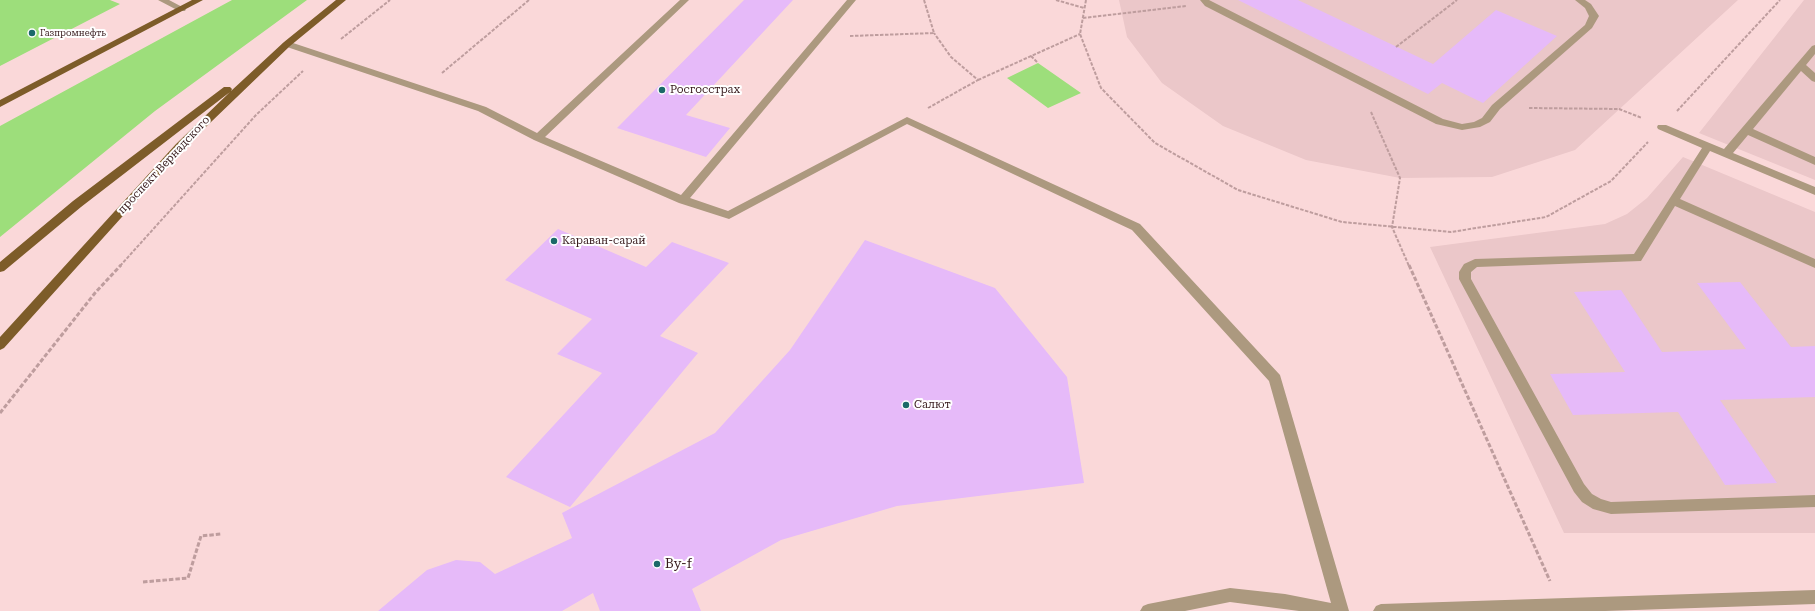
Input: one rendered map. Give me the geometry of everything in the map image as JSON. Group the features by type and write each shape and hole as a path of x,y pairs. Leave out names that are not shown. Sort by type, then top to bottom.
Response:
{"main road":[{"path":"0,104 199,0"},
{"name":"проспект Вернадского","path":"0,345 180,146 228,98 287,44 342,0"},
{"path":"0,268 83,200 287,44"}],"lane":[{"path":"162,0 182,9"},
{"path":"538,138 685,0"},
{"path":"683,200 852,0"},
{"path":"1206,2 1440,122 1462,126 1476,125 1486,120 1496,107 1589,26 1594,16 1588,6 1579,0"},
{"path":"287,44 482,109 538,138 683,200 729,215 907,120 1136,227 1275,379 1341,611"},
{"path":"1726,154 1815,48"},
{"path":"1801,64 1815,79"},
{"path":"1662,127 1815,191"},
{"path":"1746,130 1815,161"},
{"path":"1708,146 1637,258 1475,263 1468,267 1465,272 1465,279 1579,488 1592,502 1611,508 1815,501"},
{"path":"1674,200 1815,264"},
{"path":"1148,611 1230,595 1285,601 1335,611"},
{"path":"1381,611 1815,597"}],"path":[{"path":"0,413 96,293 256,115 321,55 390,0"},
{"path":"423,89 529,0"},
{"path":"924,0 934,33 951,57 978,80"},
{"path":"1056,0 1084,8"},
{"path":"1086,0 1080,34 1101,88 1155,142 1238,190 1342,222 1451,232 1546,217 1612,181 1780,0"},
{"path":"1396,47 1457,0"},
{"path":"1083,18 1206,2"},
{"path":"850,36 934,33"},
{"path":"907,120 978,80 1080,34"},
{"path":"1031,56 1038,63"},
{"path":"1357,79 1400,178 1392,227 1560,605"},
{"path":"1496,107 1619,109 1662,127"},
{"path":"143,582 188,578 202,536 221,534"}],"shaded area":[{"path":"1119,0 1738,0 1575,150 1492,177 1400,178 1306,160 1223,126 1162,83 1127,37"},
{"path":"1804,0 1815,0 1815,180 1699,133"},
{"path":"1683,157 1815,212 1815,533 1564,533 1430,247 1605,224 1627,214 1647,198"}],"green space":[{"name":"Газпромнефть","path":"0,0 110,0 120,4 0,66"},
{"path":"232,0 307,0 155,111 0,237 0,126"},
{"path":"1038,63 1081,93 1048,108 1007,78"}],"building":[{"path":"744,0 793,0 686,115 730,128 706,157 617,128"},
{"path":"1238,0 1298,0 1433,64 1496,10 1557,36 1483,103 1442,83 1428,94"},
{"path":"558,229 646,267 672,242 729,263 660,336 698,353 570,507 506,477 602,373 557,354 592,319 505,280"},
{"name":"Салют","path":"865,240 995,288 1067,377 1084,483 897,506 781,540 692,589 701,611 600,611 593,593 562,611 378,611 427,570 456,560 480,562 495,574 572,538 562,513 715,433 790,350"},
{"path":"1740,282 1791,347 1815,346 1815,397 1720,400 1777,483 1725,485 1678,412 1573,415 1550,374 1625,372 1574,292 1621,290 1662,352 1746,349 1697,283"}],"place":[{"name":"Газпромнефть","path":"32,33"},
{"name":"Росгосстрах","path":"662,90"},
{"name":"Караван-сарай","path":"554,241"},
{"name":"Салют","path":"906,405"},
{"name":"By-f","path":"657,564"}]}
